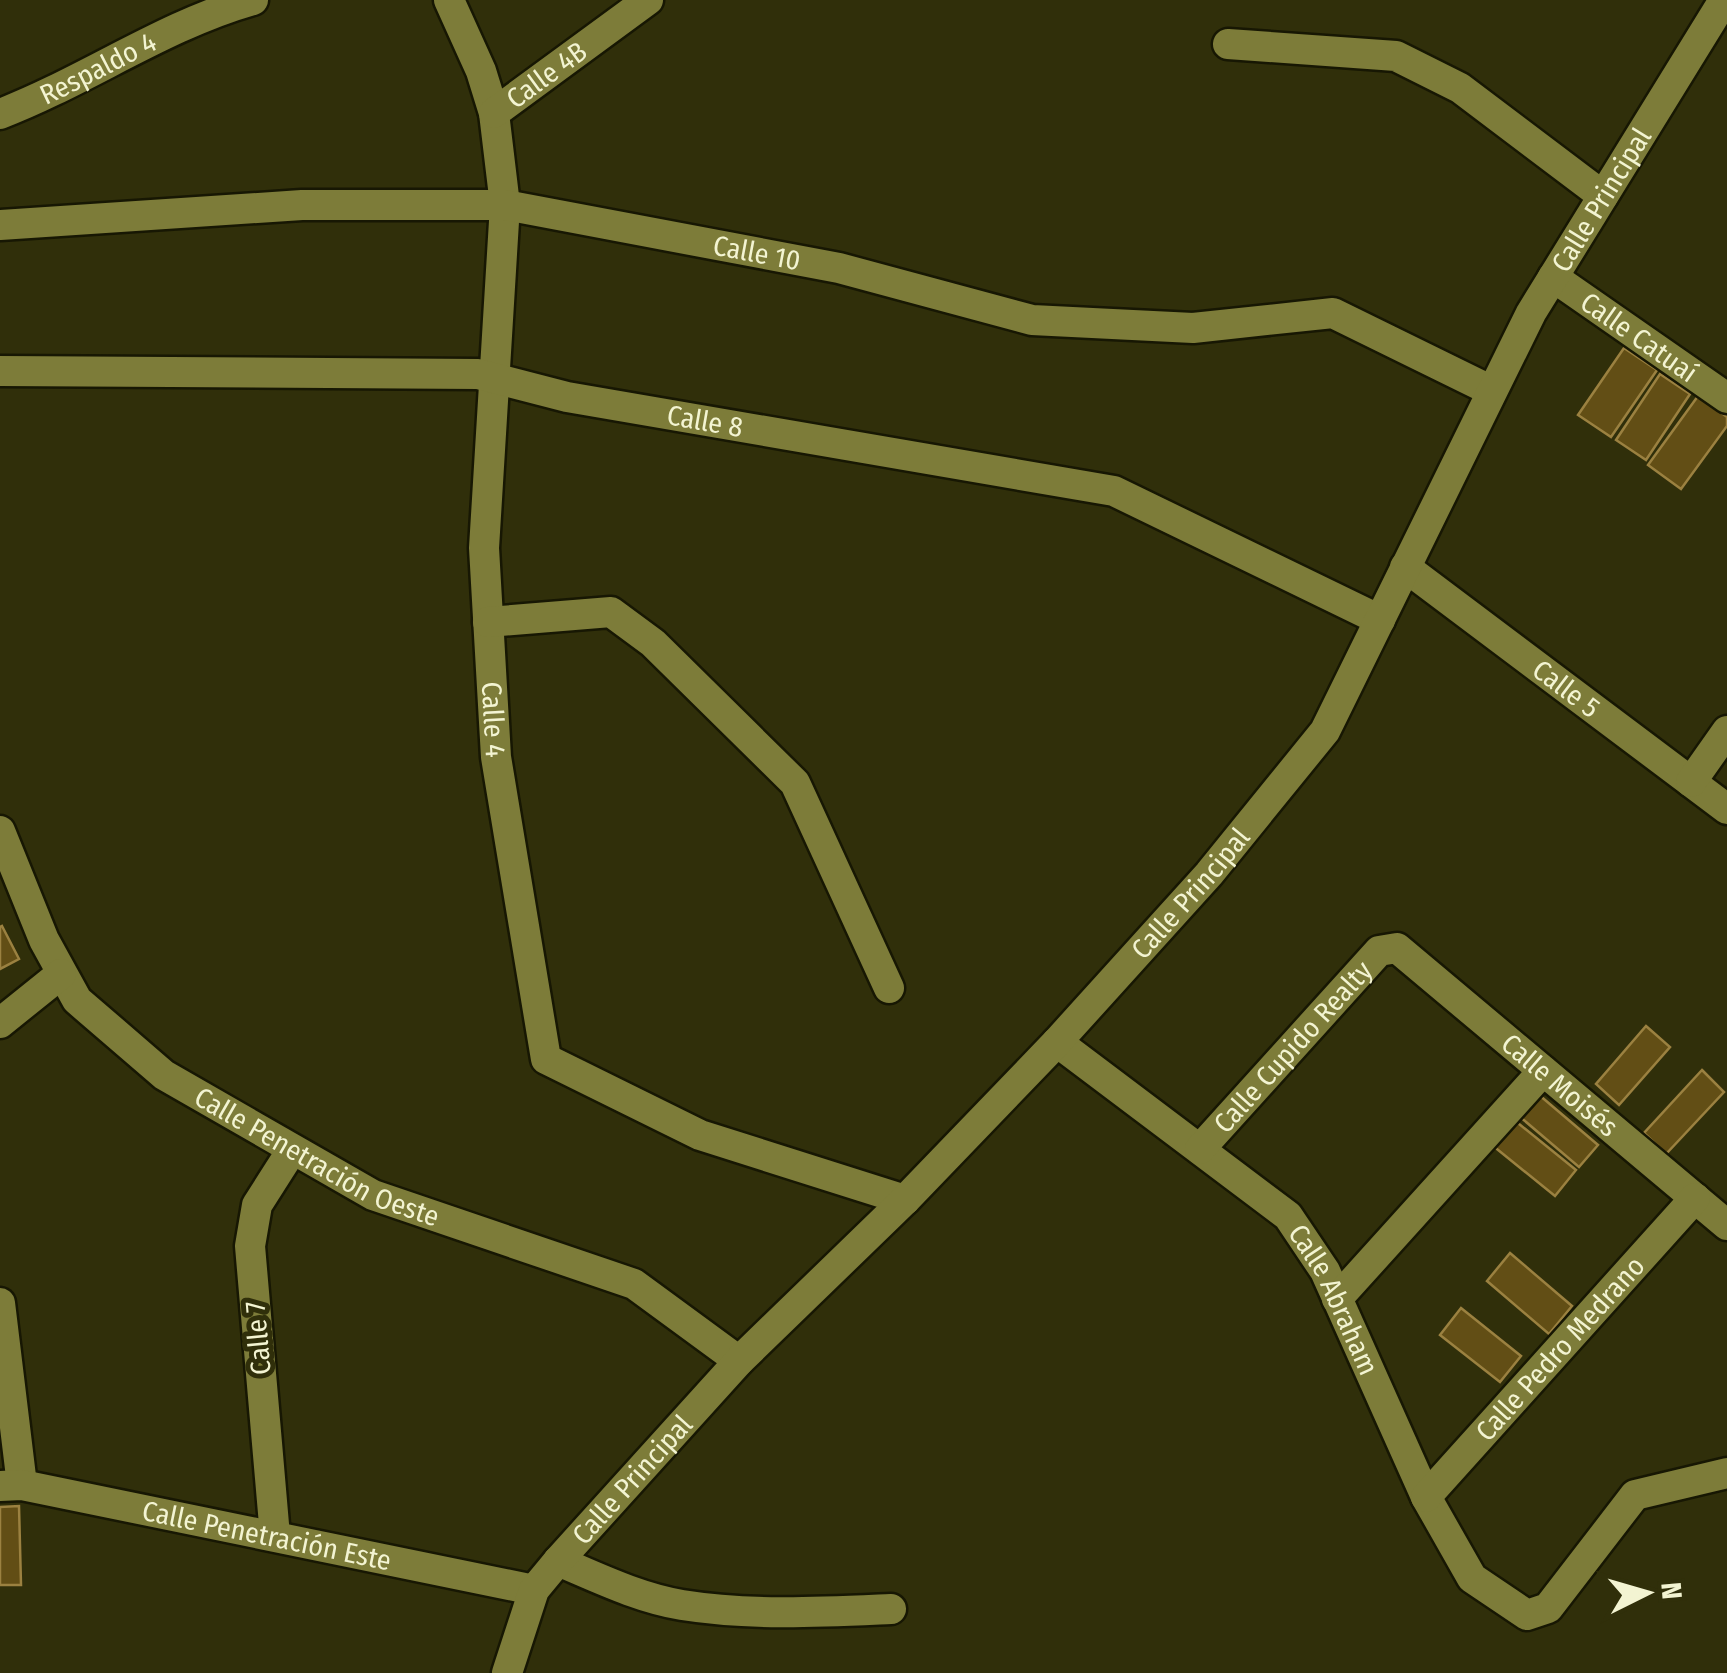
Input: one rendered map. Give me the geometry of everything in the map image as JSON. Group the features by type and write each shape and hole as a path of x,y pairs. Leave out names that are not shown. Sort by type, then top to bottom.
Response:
{"street":[{"name":"Respaldo 4","path":"0,114 48,96 214,11 253,0"},
{"name":"Calle 4","path":"448,0 481,71 494,113 505,205 484,548 496,757 546,1059 700,1135 905,1200"},
{"name":"Calle 4B","path":"494,113 648,0"},
{"name":"Calle Principal","path":"507,1673 534,1590 558,1561 740,1361 905,1200 1057,1042 1209,874 1325,731 1553,276 1724,0"},
{"path":"1228,44 1396,56 1460,88 1603,196"},
{"name":"Calle 10","path":"0,225 302,206 505,205 839,268 1032,320 1193,328 1333,313 1492,392"},
{"name":"Calle Catuaí","path":"1553,276 1727,398"},
{"name":"Calle 8","path":"0,371 478,374 567,397 1114,491 1380,620"},
{"name":"Calle 5","path":"1405,567 1727,809"},
{"path":"488,622 611,612 653,643 795,783 889,988"},
{"path":"1691,782 1727,731"},
{"name":"Calle Penetración Oeste","path":"0,831 44,940 77,1000 164,1075 373,1194 634,1284 740,1361"},
{"name":"Calle Moisés","path":"1389,947 1397,948 1727,1225"},
{"name":"Calle Cupido Realty","path":"1200,1149 1379,952 1389,947"},
{"path":"0,1023 61,974"},
{"name":"Calle Abraham","path":"1057,1042 1288,1216 1325,1271 1426,1497 1472,1578 1527,1615 1548,1608 1635,1496 1727,1472"},
{"path":"1338,1299 1543,1071"},
{"name":"Calle 7","path":"276,1536 250,1246 257,1205 292,1150"},
{"name":"Calle Pedro Medrano","path":"1426,1497 1695,1198"},
{"path":"0,1303 11,1486"},
{"name":"Calle Penetración Este","path":"11,1486 534,1590"},
{"path":"558,1561 638,1594 680,1605 808,1613 892,1609"}],"building":[{"path":"1624,348 1657,370 1611,437 1578,415"},
{"path":"1660,374 1690,394 1646,460 1616,440"},
{"path":"1698,396 1727,417 1727,426 1681,489 1648,465"},
{"path":"0,927 19,959 0,969"},
{"path":"1646,1026 1670,1047 1619,1105 1596,1084"},
{"path":"1702,1070 1724,1092 1666,1154 1644,1133"},
{"path":"1538,1094 1598,1145 1579,1167 1519,1116"},
{"path":"1513,1119 1576,1170 1555,1196 1492,1145"},
{"path":"1510,1253 1572,1306 1549,1334 1487,1281"},
{"path":"1461,1308 1521,1356 1500,1382 1440,1335"},
{"path":"19,1506 21,1585 0,1585 0,1507"}]}
